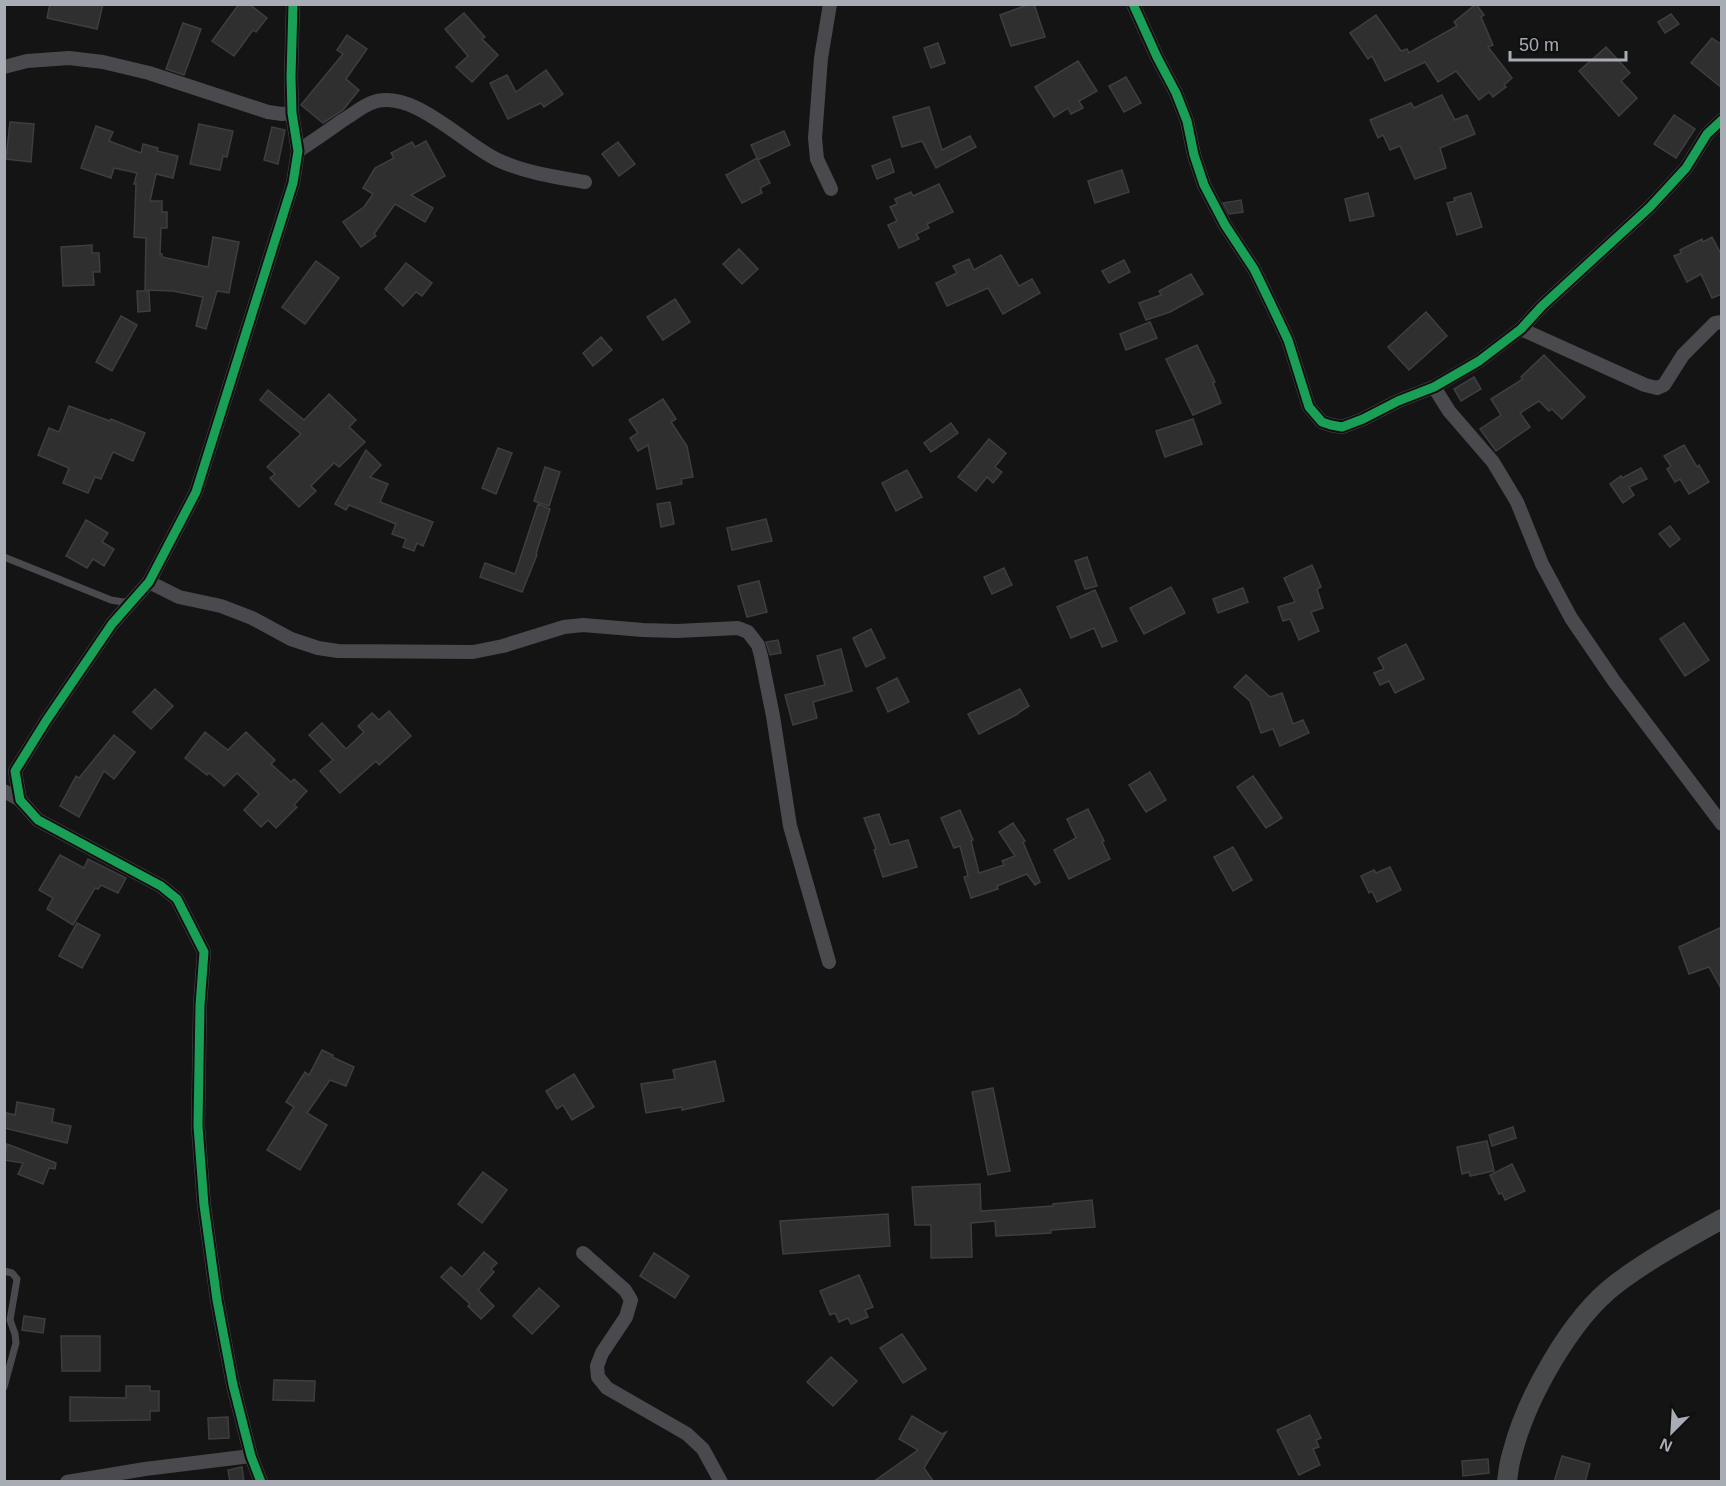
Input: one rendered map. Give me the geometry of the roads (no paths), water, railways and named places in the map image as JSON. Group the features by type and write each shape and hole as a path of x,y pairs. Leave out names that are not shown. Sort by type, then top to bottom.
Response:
{"main road":[{"path":"1507,1482 1512,1454 1526,1412 1548,1369 1578,1321 1615,1285 1676,1245 1722,1219"}],"street":[{"path":"20,800 15,771 46,720 112,624 149,582 196,492 293,183 298,151 292,113 293,4"},
{"path":"830,4 821,58 815,138 818,159 831,189"},
{"path":"1133,4 1180,102 1204,184 1225,225 1254,269 1288,340 1309,407 1322,422 1331,425 1342,427 1434,387 1479,361 1521,329 1542,306 1650,207 1686,168 1707,134 1722,120"},
{"path":"4,67 27,61 69,58 103,62 149,73 268,112 292,113"},
{"path":"298,151 372,103 388,101 404,103 434,117 459,137 498,160 532,173 585,182"},
{"path":"1521,329 1645,385 1658,388 1668,381 1683,355 1715,323 1722,322"},
{"path":"1434,387 1449,411 1493,462 1517,502 1542,564 1570,618 1614,681 1722,824"},
{"path":"149,582 178,597 221,606 252,618 291,639 318,648 338,651 473,652 503,646 564,627 583,625 677,631 738,628 748,632 758,645 761,656 790,826 829,962"},
{"path":"4,791 20,800 38,820 161,886 177,899 204,952 200,1005 198,1126 204,1205 219,1310 233,1385 251,1456 261,1482"},
{"path":"583,1253 625,1290 631,1299 626,1317 602,1353 597,1366 598,1377 607,1388 687,1434 703,1449 722,1482"},
{"path":"67,1482 145,1469 251,1456"}],"lane":[{"path":"4,557 111,600 123,602 133,600"},
{"path":"4,1270 12,1273 17,1279 10,1320 16,1343 4,1387"}]}
